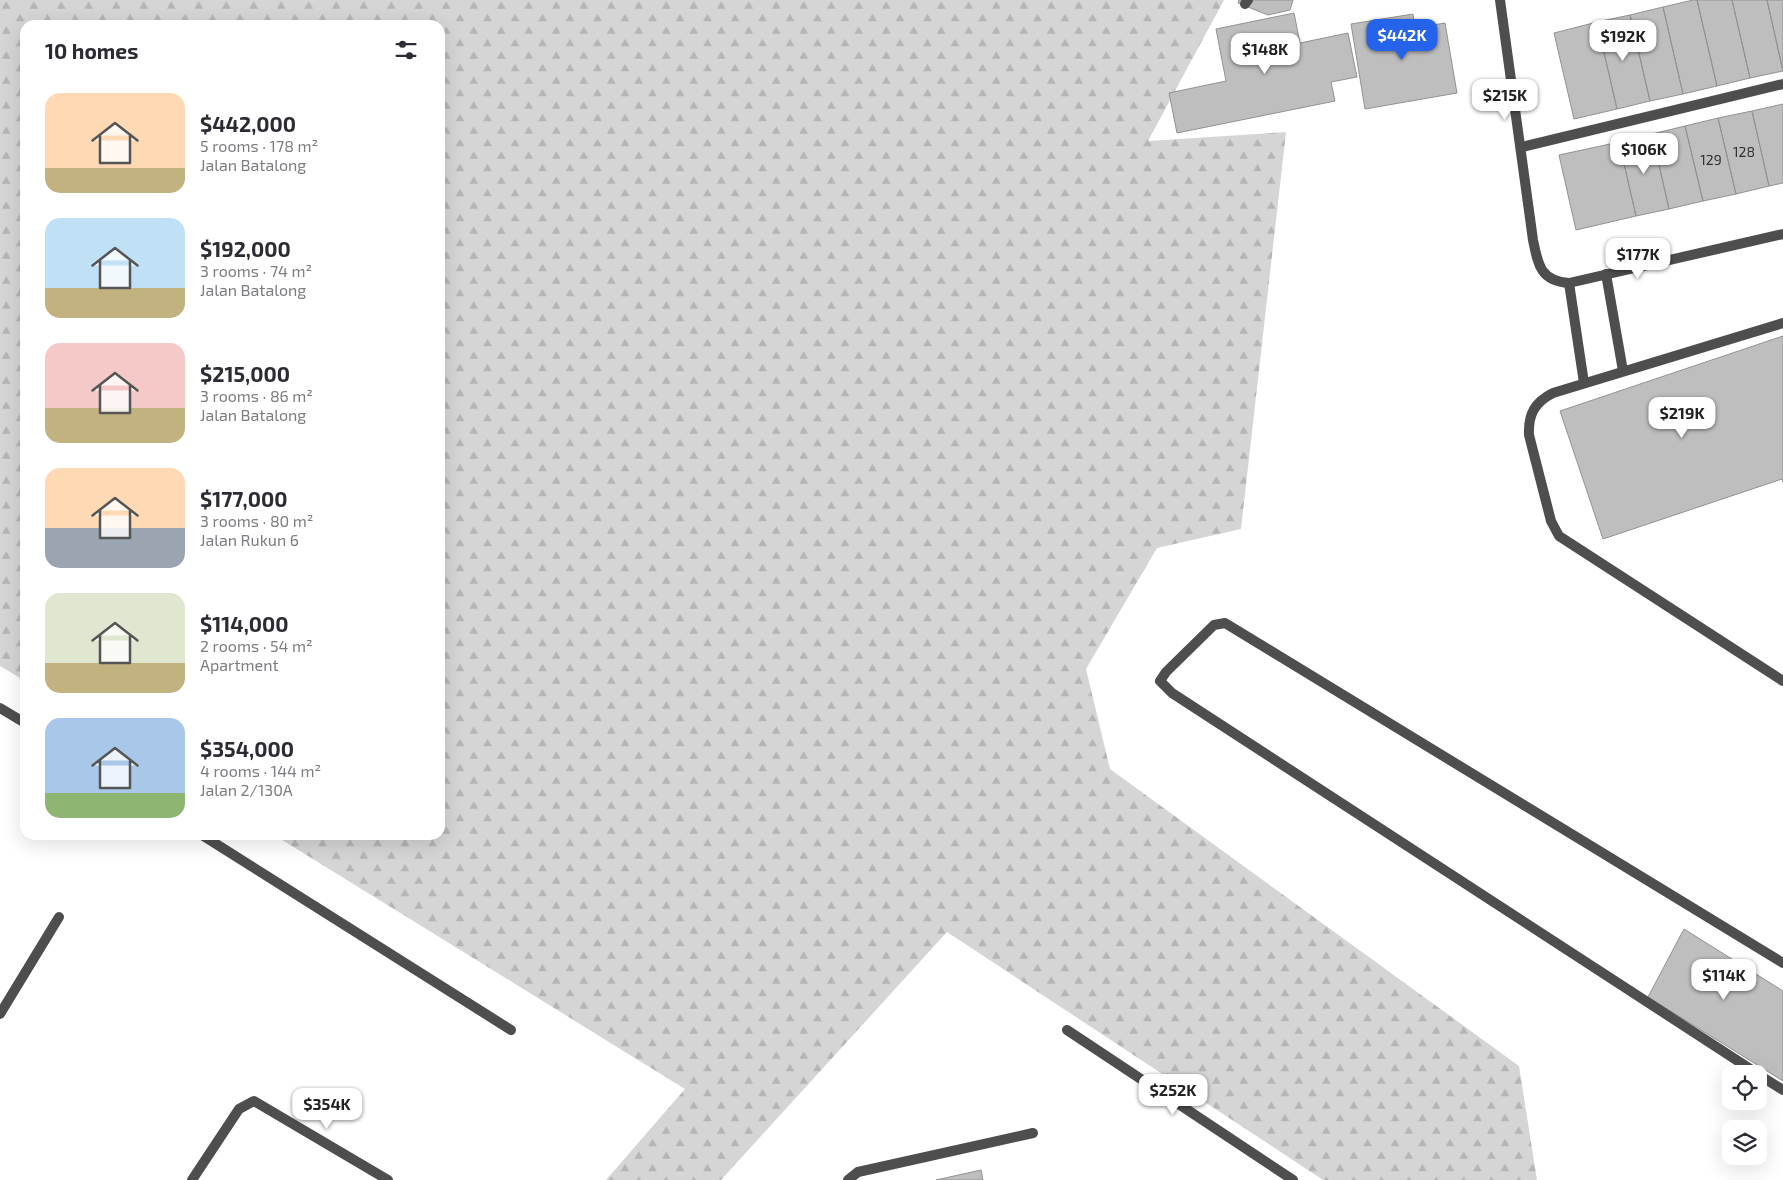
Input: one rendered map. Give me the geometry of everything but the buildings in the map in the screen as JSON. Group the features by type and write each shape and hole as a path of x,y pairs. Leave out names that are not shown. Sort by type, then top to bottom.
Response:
{"street":[{"path":"1500,0 1522,147 1533,240 1542,273 1559,282 1569,283 1783,234"},
{"path":"1522,147 1783,84"},
{"path":"1606,274 1623,371"},
{"path":"1569,283 1584,383"},
{"path":"1783,323 1553,393 1541,399 1533,409 1528,422 1534,457 1554,529 1566,542 1783,681"},
{"path":"1744,1065 1180,698 1160,681 1166,672 1214,625 1225,623 1783,963"},
{"path":"0,708 20,721"},
{"path":"210,840 511,1030"},
{"path":"0,1014 59,917"},
{"path":"1067,1030 1293,1180"},
{"path":"1767,1080 1783,1090"},
{"path":"192,1180 238,1109 254,1101 388,1180"},
{"path":"848,1180 858,1172 1033,1133"}],"green space":[{"path":"0,0 1224,0 1148,141 1286,132 1241,529 1157,548 1086,669 1110,769 1519,1066 1537,1180 1323,1180 947,932 721,1180 606,1180 685,1089 282,840 445,840 445,20 20,20 20,678 0,666"}]}
